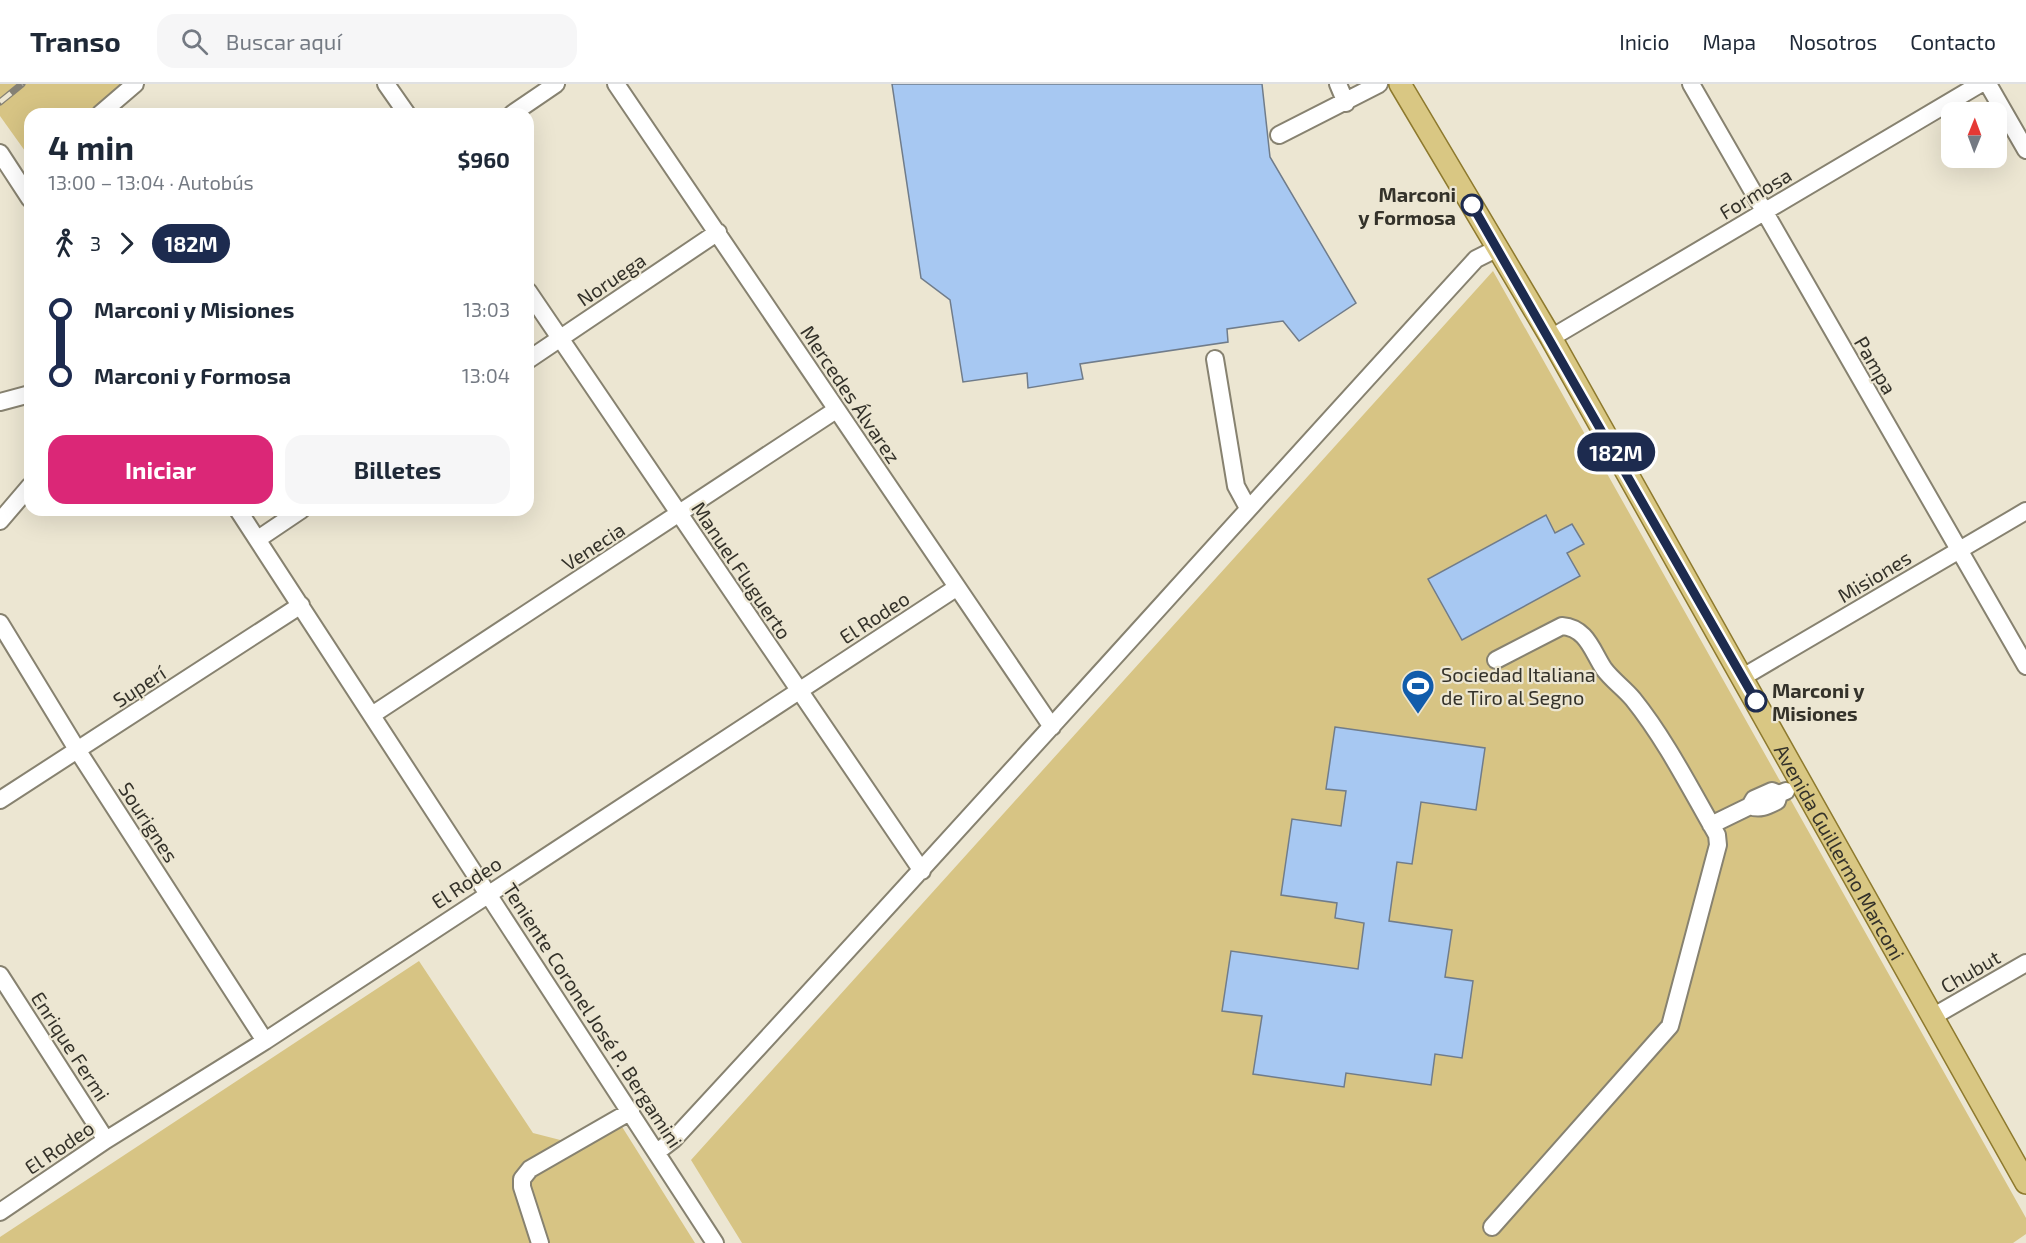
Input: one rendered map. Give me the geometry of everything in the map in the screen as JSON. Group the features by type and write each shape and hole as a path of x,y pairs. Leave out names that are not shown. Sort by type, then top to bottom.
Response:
{"main road":[{"name":"Avenida Guillermo Marconi","path":"1400,84 1551,338 2026,1183"}],"street":[{"path":"107,108 135,84"},
{"path":"386,84 403,108"},
{"path":"521,108 556,84"},
{"name":"Mercedes Álvarez","path":"616,84 956,588 1052,726"},
{"path":"1338,84 1346,103"},
{"path":"1279,135 1346,103 1379,84"},
{"name":"Pampa","path":"1691,84 1763,213 2026,666"},
{"name":"Formosa","path":"1551,338 1980,84"},
{"path":"1988,84 2026,150"},
{"path":"0,153 24,177"},
{"name":"Noruega","path":"534,356 718,232"},
{"path":"657,1152 674,1139 922,871 1248,508 1476,260 1498,248"},
{"name":"Manuel Fluguerto","path":"534,300 922,871"},
{"path":"1215,359 1236,486 1248,508"},
{"path":"0,402 24,396"},
{"name":"Venecia","path":"372,715 836,410"},
{"path":"0,521 24,493"},
{"name":"Misiones","path":"1743,677 2026,512"},
{"name":"Teniente Coronel José P. Bergamini","path":"242,516 715,1243"},
{"path":"258,539 292,516"},
{"name":"El Rodeo","path":"0,1212 106,1140 265,1041 488,892 956,588"},
{"name":"Superí","path":"0,800 301,606"},
{"name":"Sourignes","path":"0,623 78,751 265,1041"},
{"path":"1492,1227 1670,1026 1718,845 1717,835 1633,698 1605,671 1584,635 1574,627 1562,626 1496,660"},
{"path":"1711,825 1750,806 1754,798 1772,791 1779,794 1800,784"},
{"name":"Chubut","path":"1934,1016 2026,963"},
{"name":"Enrique Fermi","path":"0,975 106,1140"},
{"path":"540,1243 522,1187 522,1179 530,1169 631,1111"}],"shaded area":[{"path":"0,84 124,84 94,108 24,108 24,150 0,116"},
{"name":"Sociedad Italiana de Tiro al Segno","path":"1493,271 2026,1218 2026,1234 2013,1243 742,1243 691,1160"},
{"path":"419,961 533,1133 572,1143 614,1114 695,1243 0,1243 0,1237"}],"building":[{"path":"892,84 1262,84 1270,157 1356,303 1299,341 1283,321 1227,329 1228,342 1080,364 1083,379 1028,388 1027,373 963,382 950,300 921,278"},
{"path":"1546,515 1555,533 1572,524 1584,544 1567,553 1580,576 1462,640 1428,579"},
{"path":"1335,727 1485,748 1476,810 1421,802 1412,864 1397,862 1389,921 1452,930 1445,977 1473,981 1462,1058 1435,1054 1431,1085 1346,1073 1344,1087 1253,1074 1262,1016 1222,1011 1231,951 1358,969 1364,923 1335,918 1337,903 1281,895 1292,819 1341,826 1346,791 1326,789"}],"railway":[{"path":"0,102 22,84"}],"bus line":[{"name":"182M","path":"1472,205 1551,338 1756,701"}],"place":[{"name":"Marconi y Formosa","path":"1472,205"},
{"name":"Marconi y Misiones","path":"1756,701"},
{"name":"Sociedad Italiana de Tiro al Segno","path":"1418,715"}]}
